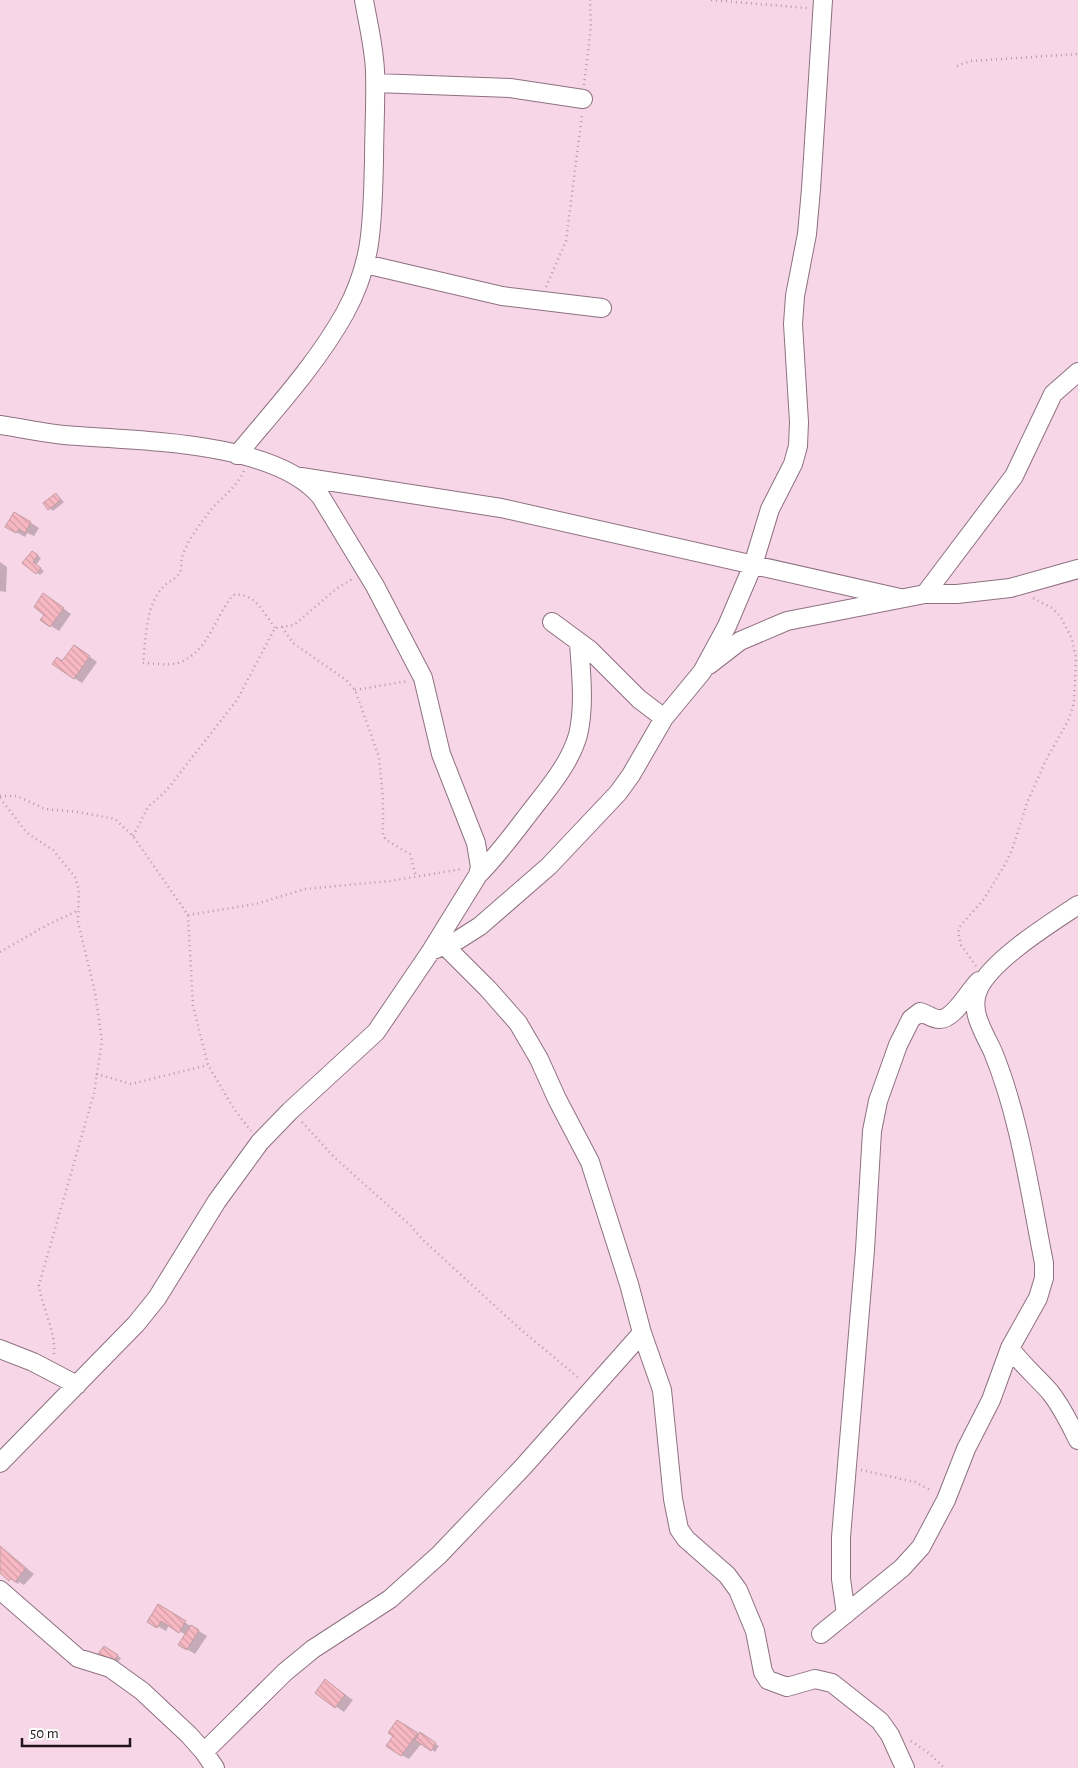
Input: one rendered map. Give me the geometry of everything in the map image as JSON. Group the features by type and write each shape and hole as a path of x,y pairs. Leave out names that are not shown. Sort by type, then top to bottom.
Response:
{"street":[{"path":"244,456 346,312 365,264 371,240 375,83 370,33 364,0"},
{"path":"702,672 726,626 753,565 770,509 793,464 798,446 799,422 794,324 795,296 807,234 823,5"},
{"path":"375,83 517,89 583,99"},
{"path":"365,264 444,285 541,302 602,308"},
{"path":"925,594 1014,476 1053,394 1078,372"},
{"path":"0,425 61,434 190,446 244,456 299,476 502,508 900,598"},
{"path":"299,476 312,486 321,497 365,571 423,678 441,754 476,843 479,871"},
{"path":"438,949 480,926 549,866 600,813 631,775 664,718 702,672 716,658 740,641 787,621 925,594 957,594 1010,588 1078,569"},
{"path":"552,622 605,663 639,699 664,718"},
{"path":"0,1463 136,1324 157,1298 217,1202 260,1142 290,1111 376,1032 438,949 479,871 496,857 546,792 573,749 578,733 581,709 580,642"},
{"path":"846,1614 841,1580 841,1554 865,1250 868,1164 878,1101 898,1046 911,1019 920,1012 940,1019 953,1013 974,986 1018,949 1078,905"},
{"path":"438,949 488,989 518,1023 540,1059 557,1099 590,1162 629,1284 642,1333 662,1390 673,1499 679,1528 686,1539 720,1569 738,1590 757,1638 763,1672 768,1680 783,1686 814,1679 832,1683 880,1721 890,1735 905,1768"},
{"path":"821,1634 902,1568 921,1547 946,1500 966,1449 991,1400 1010,1348 1038,1298 1044,1278 1044,1263 1025,1168 1009,1103 993,1054 976,1014 979,988 987,976"},
{"path":"204,1752 299,1660 390,1599 439,1555 523,1467 642,1333"},
{"path":"1010,1348 1028,1372 1049,1391 1062,1410 1078,1440"},
{"path":"0,1349 52,1371 77,1385"},
{"path":"0,1590 78,1658 110,1668 142,1691 169,1715 204,1752 215,1768"}],"path":[{"path":"541,302 566,241 592,26 590,0"},
{"path":"711,0 823,5"},
{"path":"958,66 970,61 1078,54"},
{"path":"244,456 232,490 209,512 186,548 180,571 173,581 163,586 154,604 147,622 143,663 178,663 204,646 223,607 233,595 244,594 252,599 275,628"},
{"path":"275,628 294,624 336,589 365,571"},
{"path":"987,976 961,945 958,932 961,925 989,893 1004,866 1012,850 1027,803 1049,754 1069,719 1074,703 1076,658 1069,632 1061,617 1052,608 1029,596"},
{"path":"282,627 293,643 346,680 355,690 379,757 384,798 382,835 386,840 410,854 416,877"},
{"path":"133,836 148,807 166,791 237,700 275,628"},
{"path":"355,690 423,678"},
{"path":"0,797 17,796 45,808 115,819 133,836 188,915 193,1006 208,1065 234,1110 260,1142"},
{"path":"0,797 27,832 53,850 66,864 75,878 79,890 78,922 95,992 102,1041 94,1094 39,1285 41,1300 55,1343 52,1371"},
{"path":"188,915 256,904 305,888 479,871"},
{"path":"0,952 46,925 79,910"},
{"path":"97,1074 131,1084 208,1065"},
{"path":"290,1111 312,1130 335,1158 410,1224 423,1240 445,1258 493,1305 592,1388"},
{"path":"847,1467 915,1482 946,1500"},
{"path":"890,1735 903,1737 914,1743 930,1754 944,1768"}],"building":[{"path":"56,493 61,500 48,510 43,503"},
{"path":"14,512 31,522 25,533 19,529 16,533 5,527"},
{"path":"32,551 38,555 33,562 41,568 36,574 22,563"},
{"path":"43,593 64,608 50,627 40,620 44,615 34,607"},
{"path":"74,645 90,656 74,679 52,664 57,657 62,661"},
{"path":"0,1546 26,1568 15,1582 11,1578 9,1581 0,1573"},
{"path":"158,1604 186,1621 179,1633 161,1621 157,1628 147,1622"},
{"path":"191,1625 199,1630 187,1650 178,1645"},
{"path":"104,1646 118,1655 112,1664 98,1654"},
{"path":"325,1679 345,1695 335,1708 315,1693"},
{"path":"397,1720 418,1733 401,1756 386,1746 393,1736 388,1733"},
{"path":"420,1732 436,1743 431,1751 415,1740"}]}
